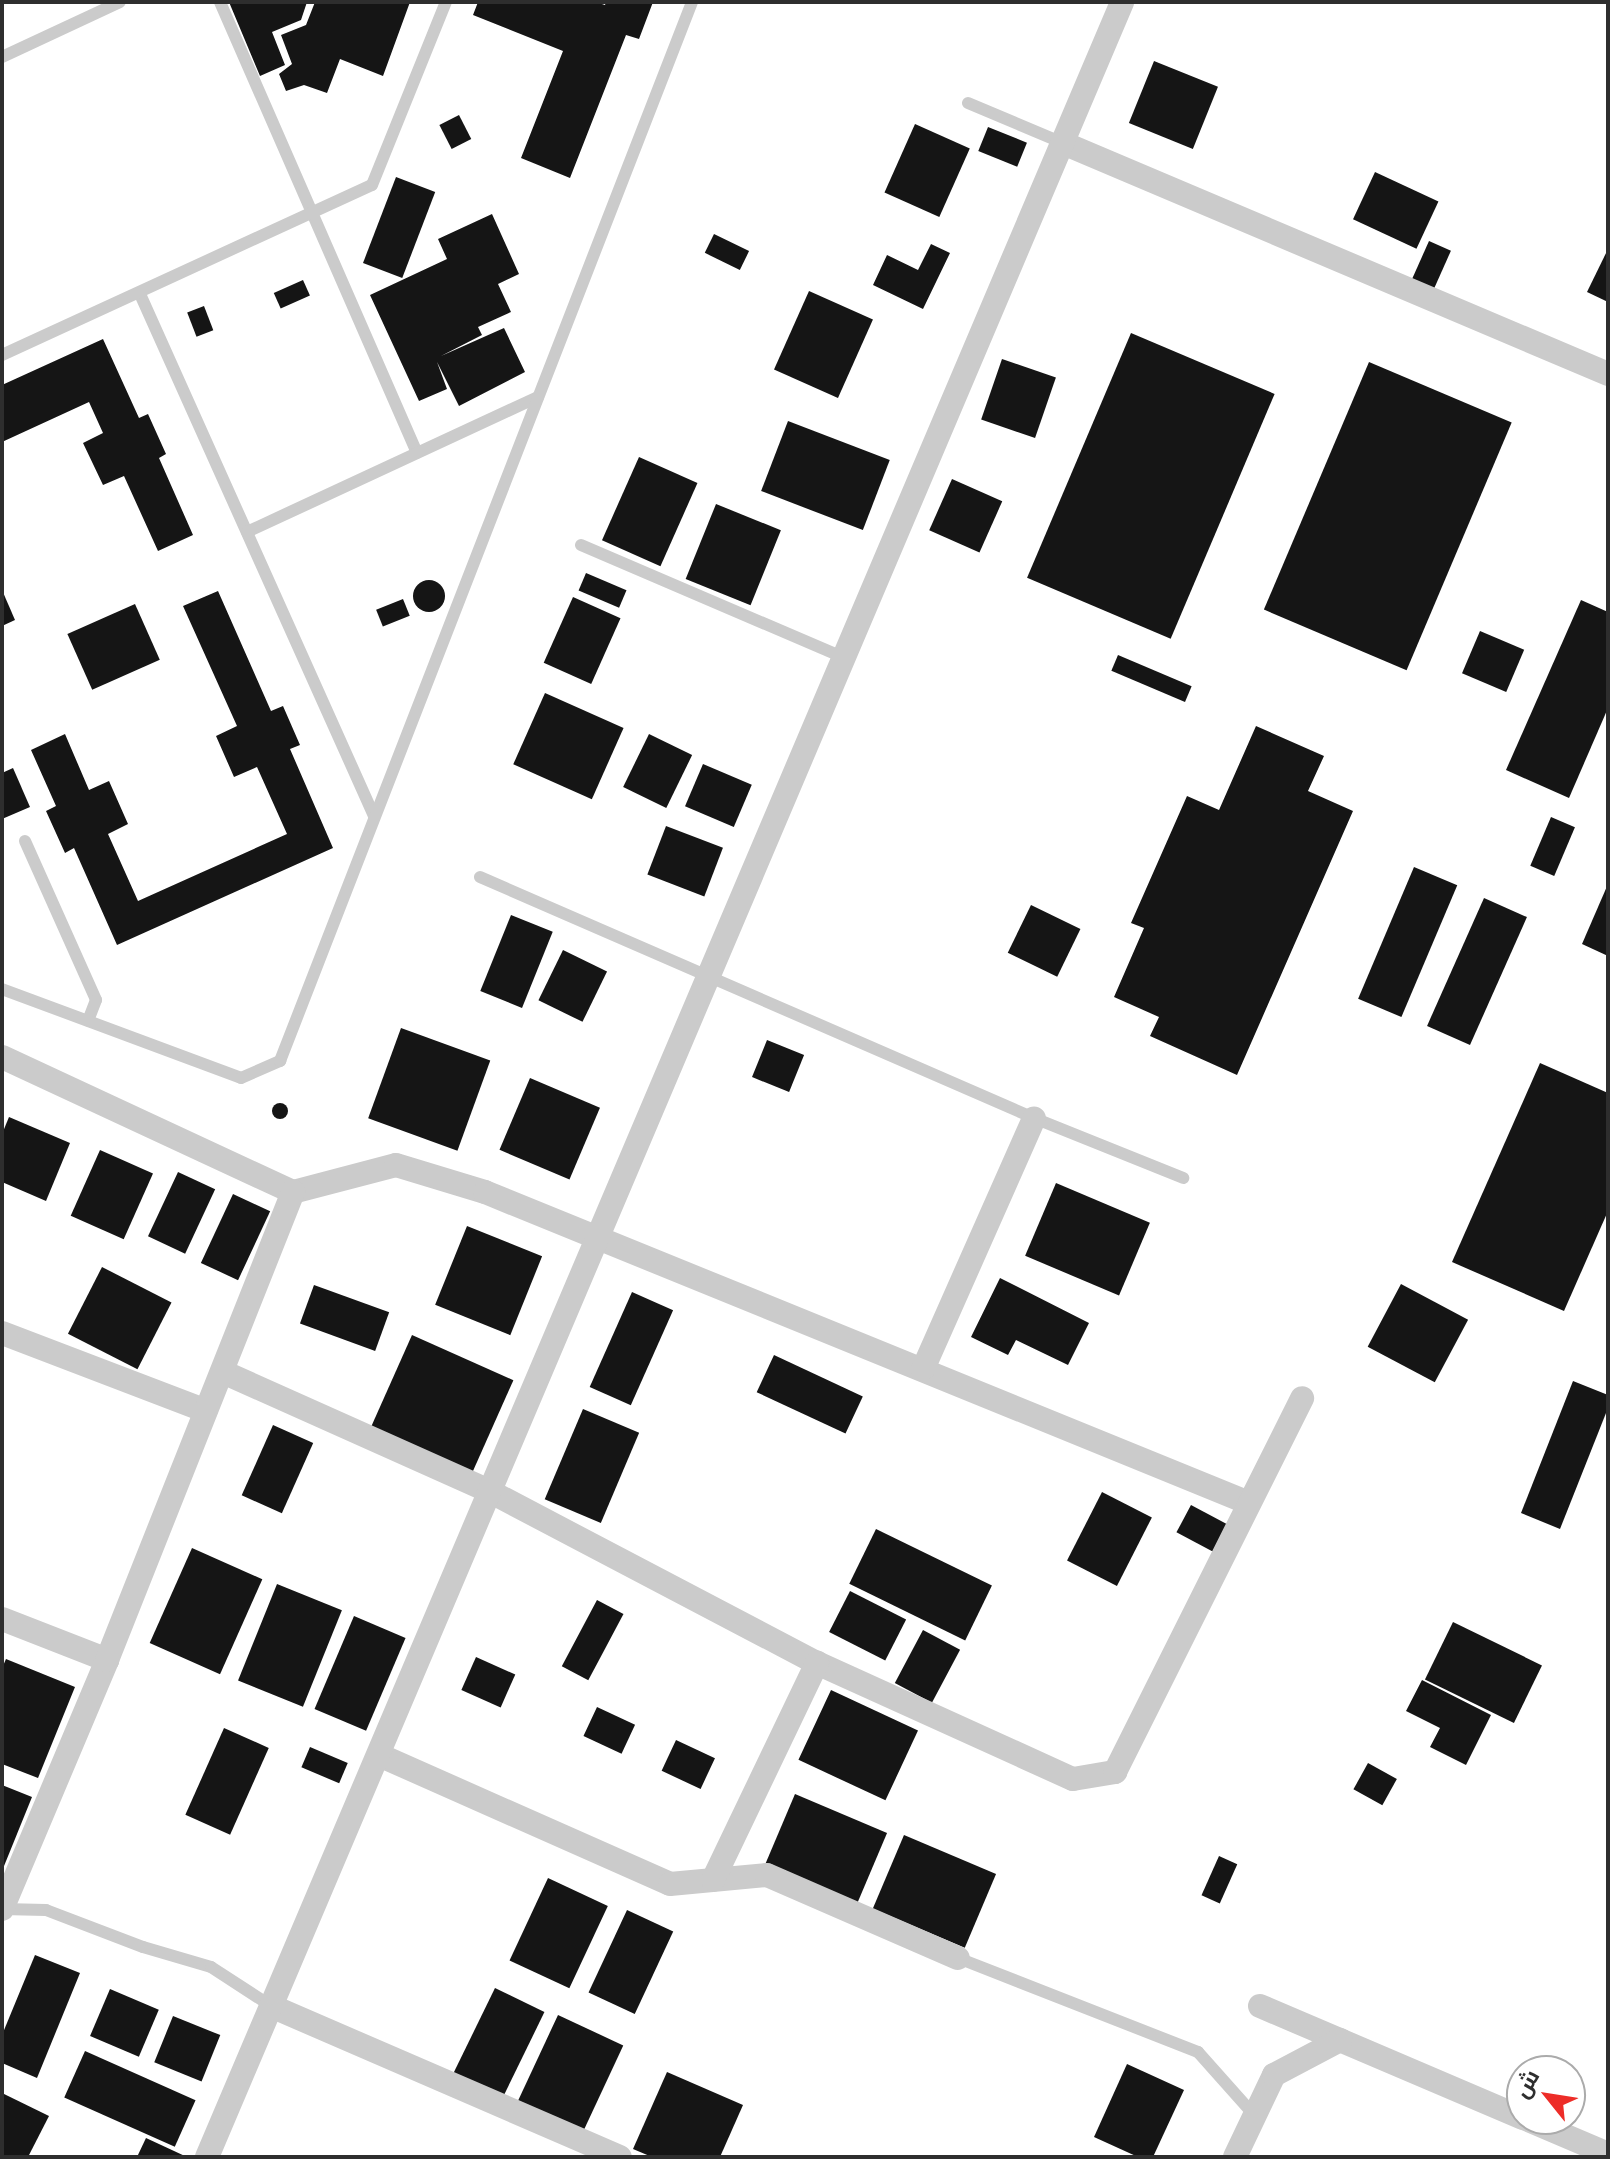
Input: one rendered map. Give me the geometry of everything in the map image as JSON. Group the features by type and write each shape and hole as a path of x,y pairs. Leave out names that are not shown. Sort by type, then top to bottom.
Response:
{"street":[{"path":"207,2157 1122,2"},
{"path":"1063,143 1608,374"},
{"path":"2,1057 293,1192 396,1165 485,1192 1249,1503"},
{"path":"923,1369 1034,1118"},
{"path":"2,1909 107,1660 293,1192"},
{"path":"2,1333 206,1411"},
{"path":"223,1372 491,1492 817,1663 1073,1779 1115,1772 1302,1398"},
{"path":"2,1619 107,1660"},
{"path":"713,1880 817,1663"},
{"path":"379,1755 670,1884 767,1875 958,1958"},
{"path":"271,2006 588,2151 620,2157"},
{"path":"1260,2006 1506,2110"},
{"path":"1235,2157 1274,2075 1340,2040"},
{"path":"1564,2135 1608,2154"}],"lane":[{"path":"2,57 120,2"},
{"path":"220,2 417,453"},
{"path":"2,355 372,185 446,2"},
{"path":"2,989 241,1078 280,1061 692,2"},
{"path":"968,103 1063,143"},
{"path":"140,294 374,816"},
{"path":"247,532 538,397"},
{"path":"581,545 845,658"},
{"path":"25,841 96,1000 88,1021"},
{"path":"480,877 1034,1118 1183,1178"},
{"path":"2,1909 46,1910 143,1947 211,1967 271,2006"},
{"path":"958,1958 1198,2052 1255,2116"}],"building":[{"path":"229,2 307,2 301,20 272,32 285,65 260,76"},
{"path":"315,2 410,2 383,76 340,59 327,93 304,85 286,91 279,74 292,64 281,35 306,25"},
{"path":"478,2 596,2 605,5 606,2 653,2 639,39 626,35 570,178 521,158 563,51 473,15"},
{"path":"1154,61 1218,87 1193,149 1129,123"},
{"path":"459,115 471,139 452,149 439,125"},
{"path":"915,124 970,148 939,217 884,193"},
{"path":"988,127 1027,143 1017,167 978,151"},
{"path":"1375,172 1438,202 1416,249 1353,219"},
{"path":"396,177 435,192 402,278 363,263"},
{"path":"492,214 519,274 498,284 511,312 478,327 482,335 441,356 504,328 525,372 459,406 437,362 447,389 419,401 370,295 447,259 438,239"},
{"path":"714,234 749,251 740,270 705,253"},
{"path":"1429,241 1451,251 1433,290 1412,280"},
{"path":"931,244 950,253 923,309 873,285 887,255 918,270"},
{"path":"1608,249 1608,302 1587,292"},
{"path":"303,280 310,296 281,309 274,293"},
{"path":"809,291 873,319 838,398 774,370"},
{"path":"204,306 213,330 197,337 187,312"},
{"path":"1131,333 1275,394 1171,639 1027,578"},
{"path":"103,339 139,418 148,414 166,454 159,458 193,535 158,551 124,476 103,485 83,443 103,433 89,402 2,442 2,385"},
{"path":"1002,359 1056,378 1035,438 981,420"},
{"path":"1369,362 1512,423 1407,670 1264,610"},
{"path":"788,421 890,460 863,530 761,491"},
{"path":"639,457 697,483 660,566 602,540"},
{"path":"952,479 1002,501 979,553 929,530"},
{"path":"716,504 781,530 751,605 686,579"},
{"path":"586,573 627,590 619,608 579,590"},
{"path":"429,580 440,585 445,596 440,607 429,612 418,607 413,596 418,585"},
{"path":"2,590 15,620 2,626"},
{"path":"218,591 271,711 283,706 300,745 290,749 333,848 117,945 74,848 65,853 46,811 56,806 31,750 65,734 89,790 109,781 128,824 108,834 138,901 287,834 257,767 234,777 216,736 237,726 183,606"},
{"path":"573,597 621,618 591,684 544,663"},
{"path":"403,599 410,616 383,627 376,610"},
{"path":"1581,600 1608,612 1608,708 1569,798 1506,770"},
{"path":"135,604 160,660 92,690 67,634"},
{"path":"1480,631 1524,650 1506,692 1462,673"},
{"path":"1118,655 1192,686 1185,702 1111,671"},
{"path":"545,693 624,728 592,799 513,764"},
{"path":"1256,726 1324,756 1308,791 1353,811 1237,1075 1150,1036 1159,1017 1114,997 1144,928 1131,923 1187,796 1219,810"},
{"path":"649,734 692,755 666,808 623,787"},
{"path":"703,764 752,785 734,827 685,806"},
{"path":"13,768 30,807 2,819 2,773"},
{"path":"1551,817 1575,827 1554,876 1530,866"},
{"path":"666,826 723,848 704,896 647,875"},
{"path":"1414,867 1457,885 1401,1017 1358,999"},
{"path":"1608,884 1608,956 1582,944"},
{"path":"1484,898 1527,917 1470,1045 1427,1026"},
{"path":"1031,905 1080,929 1057,977 1008,953"},
{"path":"511,915 553,932 522,1008 480,991"},
{"path":"563,950 607,971 582,1022 538,1000"},
{"path":"401,1028 490,1060 457,1151 368,1118"},
{"path":"767,1040 804,1055 789,1092 752,1077"},
{"path":"1540,1063 1608,1093 1608,1211 1564,1311 1452,1262"},
{"path":"530,1078 600,1108 569,1179 500,1150"},
{"path":"277,1103 283,1103 288,1111 286,1117 277,1119 272,1114 272,1108"},
{"path":"9,1117 70,1143 46,1201 2,1182 2,1134"},
{"path":"100,1150 153,1174 124,1239 71,1216"},
{"path":"178,1172 215,1189 185,1254 148,1236"},
{"path":"1056,1183 1150,1223 1119,1296 1025,1256"},
{"path":"233,1194 270,1211 238,1280 201,1263"},
{"path":"467,1226 542,1256 510,1335 435,1305"},
{"path":"102,1267 171,1302 137,1369 68,1334"},
{"path":"1000,1278 1089,1323 1068,1365 1016,1340 1008,1355 971,1337"},
{"path":"1401,1284 1468,1320 1435,1382 1368,1347"},
{"path":"314,1285 389,1312 375,1351 300,1324"},
{"path":"632,1292 673,1310 631,1405 590,1387"},
{"path":"412,1335 513,1380 472,1472 371,1427"},
{"path":"774,1355 863,1396 845,1434 757,1392"},
{"path":"1573,1381 1608,1395 1608,1408 1560,1529 1521,1513"},
{"path":"583,1409 639,1433 601,1523 545,1499"},
{"path":"273,1425 313,1443 282,1513 242,1495"},
{"path":"1102,1492 1152,1517 1117,1586 1067,1561"},
{"path":"1191,1505 1227,1524 1213,1552 1176,1532"},
{"path":"876,1529 992,1586 965,1640 849,1584"},
{"path":"192,1548 262,1579 220,1674 150,1643"},
{"path":"277,1584 342,1610 303,1707 238,1680"},
{"path":"850,1591 906,1620 885,1661 829,1632"},
{"path":"597,1600 623,1614 588,1680 562,1666"},
{"path":"354,1616 406,1638 366,1731 315,1709"},
{"path":"1453,1622 1542,1665 1514,1723 1425,1680"},
{"path":"923,1630 960,1650 932,1703 895,1683"},
{"path":"476,1657 515,1674 501,1707 461,1690"},
{"path":"6,1659 75,1687 38,1778 2,1764 2,1668"},
{"path":"1422,1680 1491,1715 1466,1765 1430,1747 1440,1728 1406,1711"},
{"path":"831,1690 918,1731 885,1800 798,1760"},
{"path":"597,1707 635,1725 622,1754 583,1736"},
{"path":"224,1728 269,1748 230,1835 185,1815"},
{"path":"676,1740 715,1758 701,1789 662,1771"},
{"path":"310,1747 348,1763 339,1783 301,1767"},
{"path":"1368,1763 1397,1779 1382,1805 1353,1789"},
{"path":"2,1785 32,1797 2,1871"},
{"path":"795,1794 887,1833 857,1904 765,1865"},
{"path":"904,1835 996,1874 965,1948 873,1909"},
{"path":"1219,1856 1237,1864 1220,1903 1202,1895"},
{"path":"548,1878 608,1906 569,1988 510,1960"},
{"path":"627,1910 673,1932 635,2014 589,1992"},
{"path":"35,1955 80,1973 37,2078 2,2063 2,2035"},
{"path":"495,1988 544,2012 501,2100 452,2076"},
{"path":"110,1989 159,2010 139,2057 90,2036"},
{"path":"558,2015 623,2045 581,2135 516,2105"},
{"path":"173,2016 220,2035 202,2081 154,2062"},
{"path":"85,2051 196,2100 175,2147 64,2098"},
{"path":"1127,2064 1184,2090 1153,2157 1138,2157 1094,2137"},
{"path":"667,2072 743,2105 720,2157 652,2157 633,2149"},
{"path":"2,2093 49,2116 28,2157 2,2157"},
{"path":"146,2138 187,2157 137,2157"}]}
